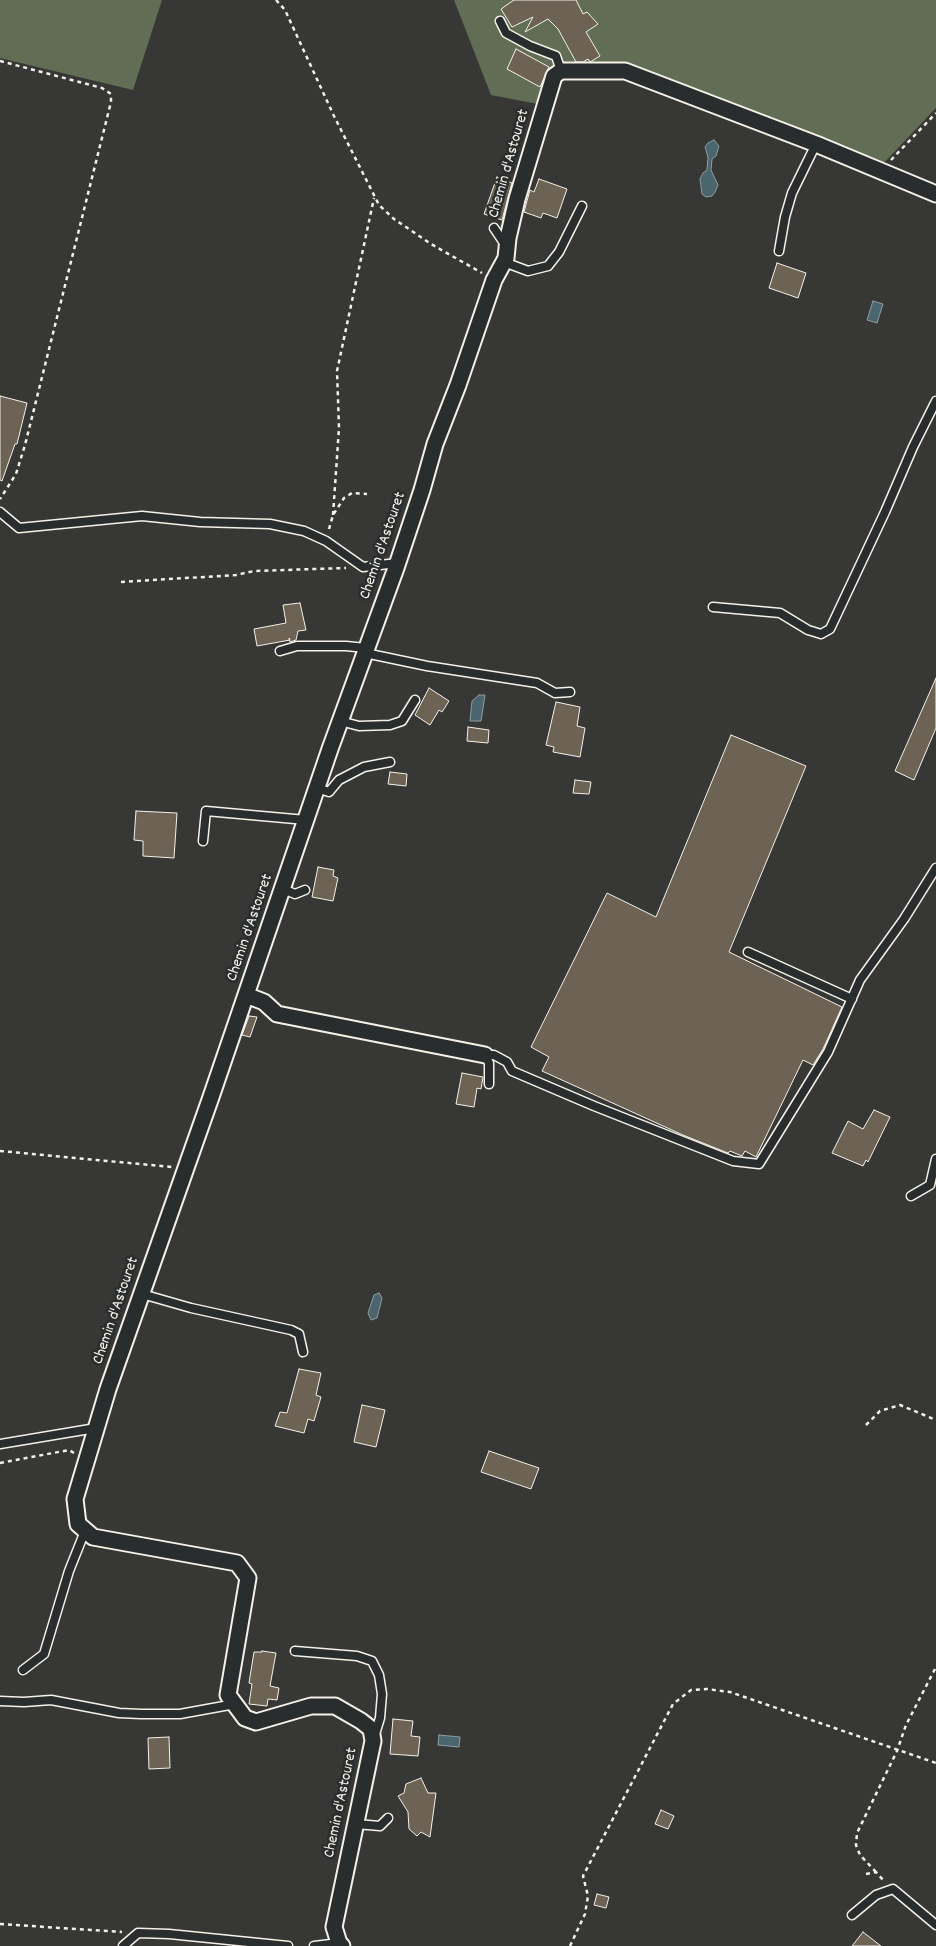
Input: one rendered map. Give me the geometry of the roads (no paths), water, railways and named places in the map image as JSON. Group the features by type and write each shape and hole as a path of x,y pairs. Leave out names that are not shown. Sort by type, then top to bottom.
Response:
{"street":[{"path":"561,71 625,71 882,170 936,194"},
{"name":"Chemin d'Astouret","path":"85,1531 78,1524 74,1499 96,1428 317,788 397,564 435,444 458,385 494,280 506,255 517,199 534,140 554,76 561,71"},
{"path":"246,995 264,1002 277,1014 485,1055"},
{"path":"85,1531 93,1537 237,1564 248,1578 228,1695 235,1704"},
{"name":"Chemin d'Astouret","path":"235,1704 245,1718 256,1722 311,1706 335,1706 371,1729 374,1741 334,1927 340,1944"}],"lane":[{"path":"500,21 506,33 530,46 556,56 561,71"},
{"path":"779,251 785,217 792,193 816,144"},
{"path":"494,228 506,255 528,271 548,266 559,252 582,206"},
{"path":"713,607 780,614 808,630 821,634 830,629 913,446 936,401"},
{"path":"0,512 19,528 142,516 200,522 256,523 288,526 326,541 362,567 397,564"},
{"path":"280,651 297,646 346,646 427,666 537,683 555,693 570,692"},
{"path":"340,722 359,726 390,725 402,721 415,700"},
{"path":"317,788 330,792 339,780 364,767 390,762"},
{"path":"203,841 206,811 306,820"},
{"path":"490,1084 489,1064 485,1055 494,1055 506,1062 512,1071 733,1162 759,1164 828,1052 860,980 904,919 936,868"},
{"path":"283,890 295,894 305,890"},
{"path":"748,952 852,999"},
{"path":"911,1196 930,1185 936,1158"},
{"path":"142,1294 191,1308 291,1330 299,1334 303,1352"},
{"path":"0,1444 96,1428"},
{"path":"23,1670 44,1654 69,1571 85,1531"},
{"path":"295,1651 357,1656 372,1661 379,1675 382,1694 380,1718 374,1741"},
{"path":"0,1700 24,1702 51,1700 119,1713 141,1714 180,1714 235,1704"},
{"path":"356,1824 380,1826 388,1818"},
{"path":"852,1915 876,1895 892,1889 936,1925"},
{"path":"123,1946 138,1933 169,1934 288,1946"},
{"path":"314,1946 340,1944"}],"water":[{"path":"714,140 719,146 716,156 712,159 711,170 718,185 712,196 706,197 702,194 700,179 707,170 708,157 705,147"},
{"path":"873,301 883,304 877,323 867,320"},
{"path":"479,695 485,695 481,721 470,721 472,701"},
{"path":"379,1293 382,1298 377,1318 371,1320 368,1313 374,1295"},
{"path":"439,1735 460,1737 459,1747 438,1745"}]}
